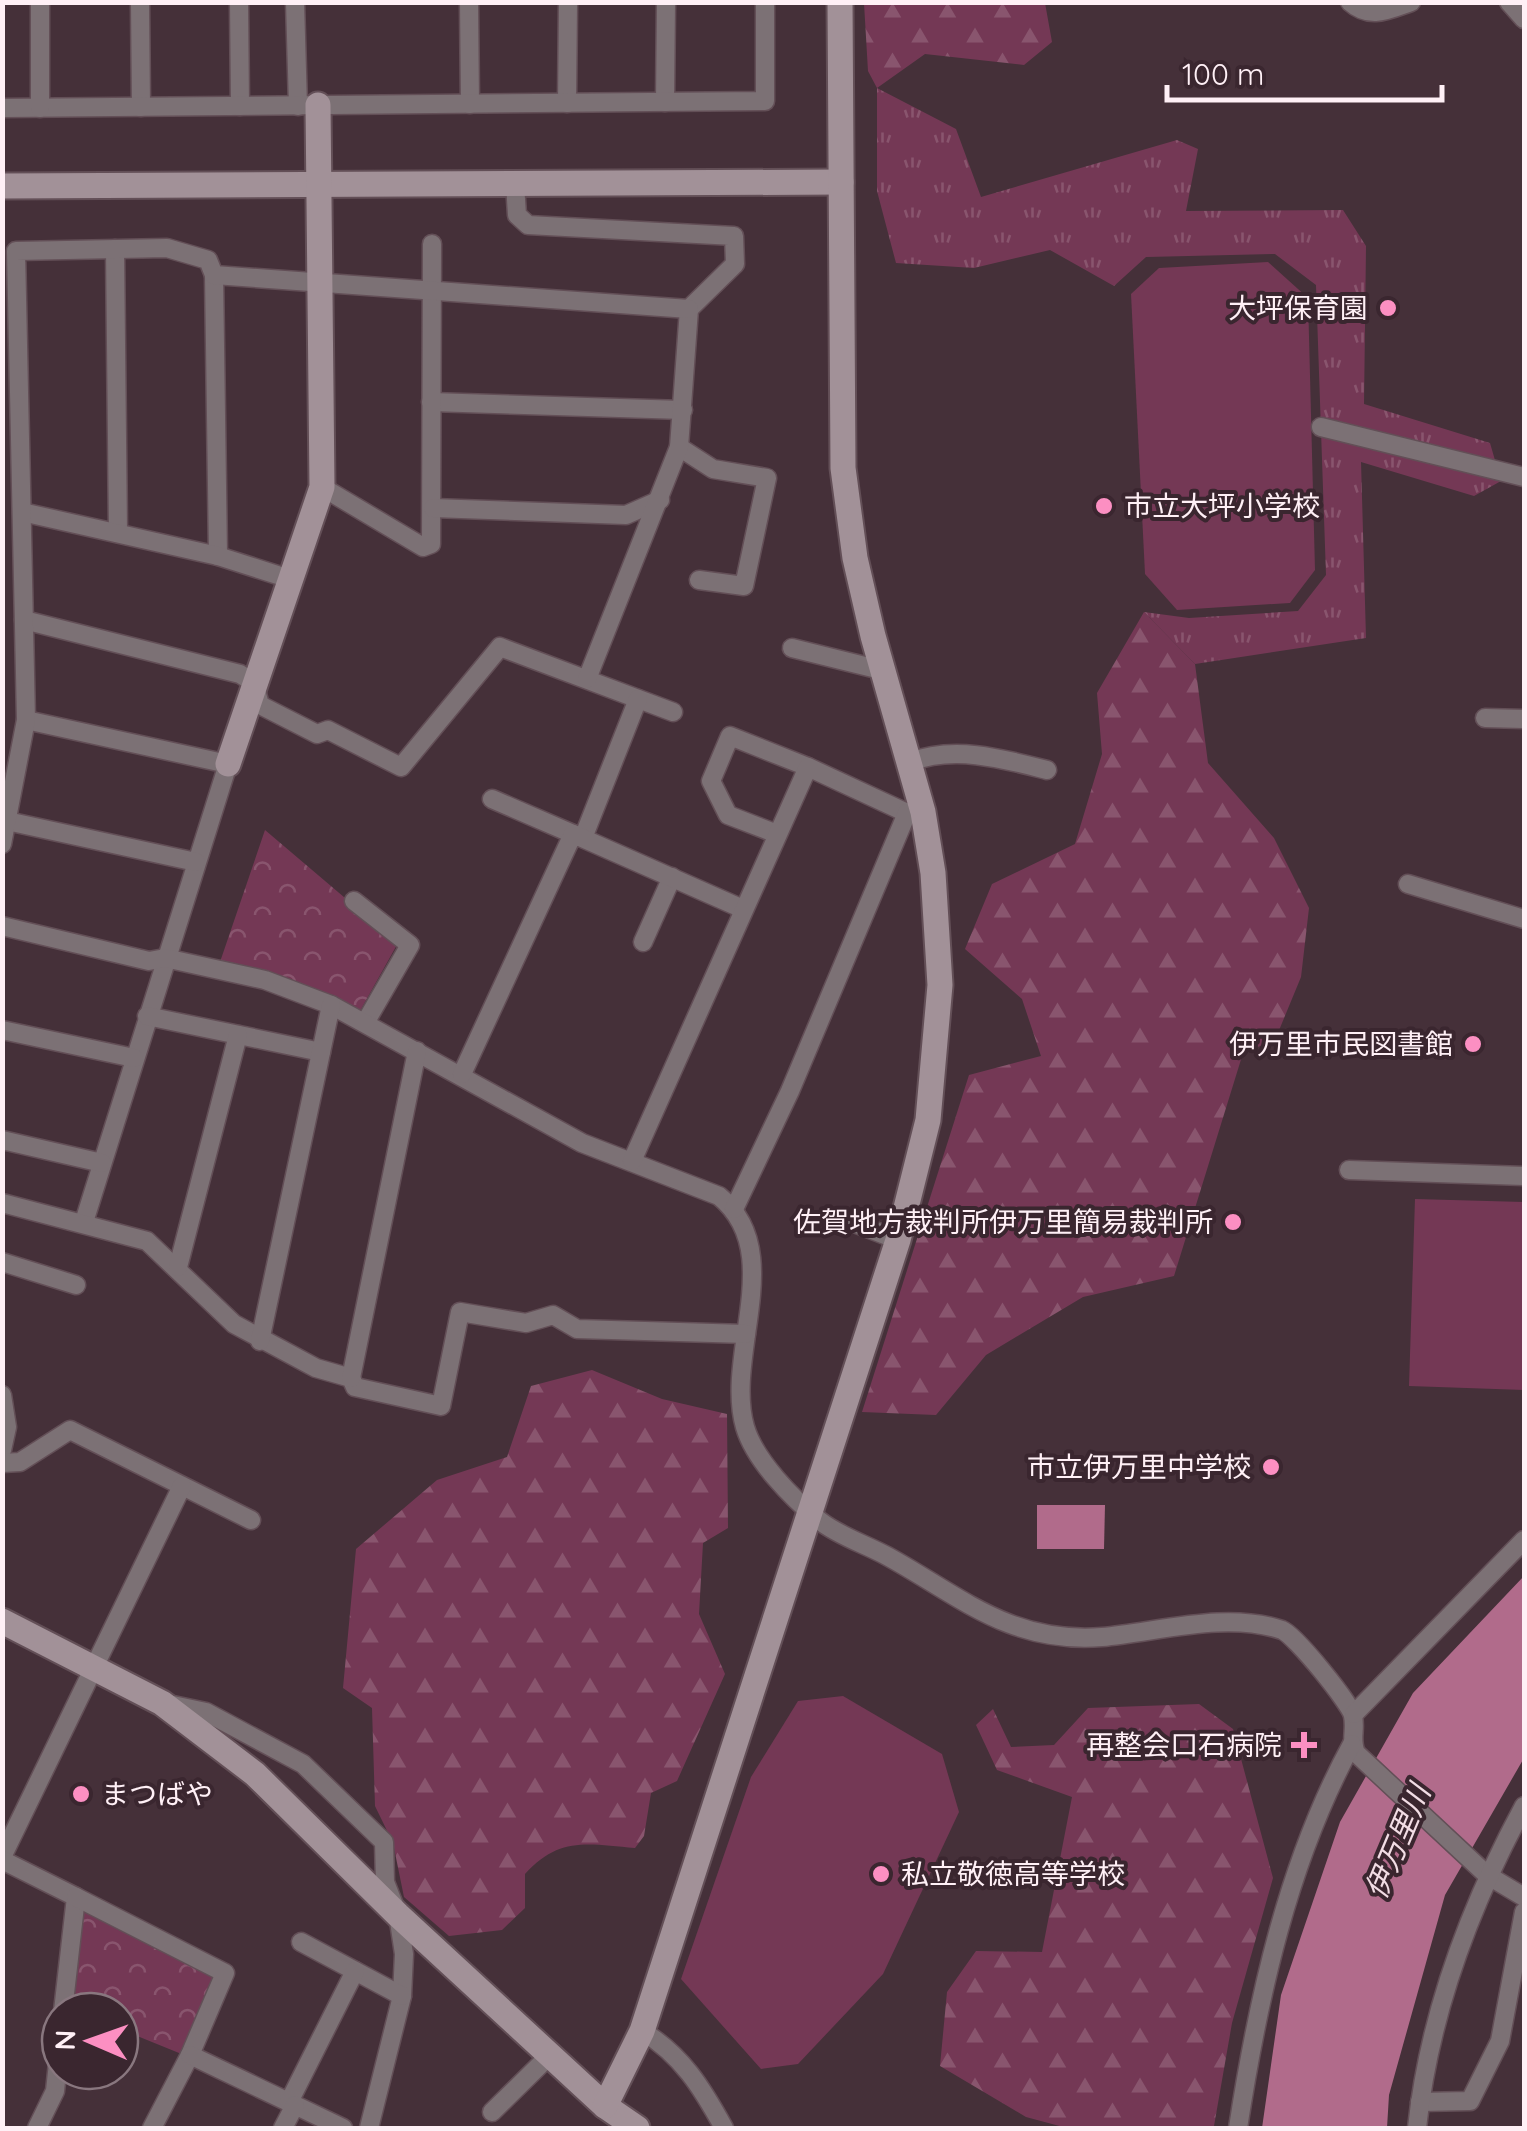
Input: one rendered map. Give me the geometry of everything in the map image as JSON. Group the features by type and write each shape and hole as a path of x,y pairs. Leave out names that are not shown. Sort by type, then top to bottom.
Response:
{"street":[{"path":"40,2 40,108"},
{"path":"140,2 141,107"},
{"path":"239,2 240,106"},
{"path":"84,1222 196,862 322,487 320,182 295,2"},
{"path":"469,2 470,104"},
{"path":"568,2 568,103"},
{"path":"665,102 666,2"},
{"path":"2,108 765,102 766,2"},
{"path":"605,2106 642,2031 898,1240 928,1120 940,985 934,873 915,812 911,762 881,670 855,558 843,468 840,2"},
{"path":"1350,2 1361,12 1376,14 1411,2"},
{"path":"1510,2 1524,18"},
{"path":"2,186 841,182"},
{"path":"515,184 517,215 528,225 734,236 735,264 689,309 684,410 678,446 660,500 586,679"},
{"path":"322,487 424,547 433,536 432,244"},
{"path":"2,844 11,755 26,720 22,512 11,438 10,322 16,251 167,248 208,260 214,275 218,556"},
{"path":"115,249 118,534"},
{"path":"214,275 689,309"},
{"path":"431,402 684,410"},
{"path":"1321,427 1524,477"},
{"path":"678,446 713,469 767,478 744,586 699,580"},
{"path":"433,508 626,516 660,500"},
{"path":"22,512 218,556 290,579"},
{"path":"2,604 240,674 254,684 260,705 317,734 328,730 401,767 500,647 673,712"},
{"path":"792,648 881,670"},
{"path":"462,1074 578,836 638,698"},
{"path":"1485,718 1524,719"},
{"path":"26,720 228,764"},
{"path":"778,834 728,815 711,781 730,736 915,812"},
{"path":"911,762 932,754 998,758 1047,770"},
{"path":"632,1161 808,767"},
{"path":"492,799 743,908"},
{"path":"734,1209 915,812"},
{"path":"7,821 196,862"},
{"path":"643,942 672,877"},
{"path":"1408,884 1524,919"},
{"path":"354,901 410,945 364,1023"},
{"path":"2,926 150,961 165,958 265,980 331,1005 582,1143 719,1196 734,1209 747,1237 752,1275 741,1384 745,1428 770,1469 810,1512 977,1613 1019,1628 1097,1637 1202,1625 1283,1630 1296,1640 1354,1714 1354,1749 1306,1852 1261,1992 1238,2128"},
{"path":"260,1342 331,1005"},
{"path":"147,1016 321,1052"},
{"path":"2,1030 134,1058"},
{"path":"178,1267 238,1035"},
{"path":"350,1378 417,1051"},
{"path":"2,1140 102,1163"},
{"path":"1350,1170 1524,1176"},
{"path":"2,1203 146,1241 178,1267 234,1324 260,1342 316,1368 350,1378 355,1386 442,1406 460,1312 526,1323 553,1315 577,1329 746,1334"},
{"path":"839,1217 898,1240"},
{"path":"2,1262 76,1286"},
{"path":"2,1395 7,1427 2,1450"},
{"path":"2,1463 20,1462 70,1430 252,1520"},
{"path":"152,2128 190,2055 225,1973 2,1858 182,1486"},
{"path":"1354,1714 1458,1603 1524,1540"},
{"path":"2,1621 97,1666 162,1703 255,1774 398,1915 605,2106 637,2128"},
{"path":"162,1703 206,1712 304,1764 384,1842 385,1882 398,1915 404,1954 402,1996 369,2128"},
{"path":"1354,1749 1483,1871 1524,1897"},
{"path":"1417,2128 1437,2020 1483,1871 1524,1806"},
{"path":"66,1991 76,1897"},
{"path":"1420,2102 1470,2101 1500,2041 1524,1912"},
{"path":"300,1942 402,1996"},
{"path":"283,2128 355,1971"},
{"path":"642,2031 662,2042 694,2075 724,2128"},
{"path":"190,2055 343,2128"},
{"path":"492,2112 550,2055"},
{"path":"36,2128 55,2091"}],"green space":[{"path":"864,3 1045,3 1052,42 1024,65 925,54 877,88 868,71"},
{"path":"877,88 956,129 981,197 1177,140 1198,149 1186,211 1343,210 1366,246 1364,404 1490,443 1501,481 1474,496 1361,462 1366,638 1195,664 1144,612 1189,618 1298,611 1326,575 1316,285 1275,254 1146,257 1114,286 1050,250 974,268 896,263 877,191"},
{"path":"1268,262 1308,298 1315,570 1290,603 1177,610 1145,574 1131,294 1159,268"},
{"path":"1144,612 1195,664 1208,763 1274,838 1309,908 1301,977 1275,1040 1243,1053 1174,1276 1083,1297 986,1355 936,1415 862,1412 969,1075 1041,1056 1022,999 965,949 992,884 1075,844 1102,754 1097,693"},
{"path":"265,830 398,943 360,1011 283,977 220,962"},
{"path":"1415,1199 1524,1202 1524,1390 1409,1386"},
{"path":"592,1370 662,1399 727,1414 728,1528 703,1543 699,1614 725,1674 677,1781 651,1793 644,1836 635,1848 575,1845 550,1853 525,1874 525,1908 502,1930 449,1936 404,1897 393,1843 375,1806 372,1708 343,1688 356,1549 437,1480 507,1457 531,1386"},
{"path":"843,1696 942,1754 959,1812 883,1974 798,2064 761,2069 681,1979 751,1777 798,1701"},
{"path":"1199,1704 1233,1729 1273,1878 1232,2023 1214,2126 1067,2128 1026,2117 940,2066 947,1992 976,1951 1042,1952 1072,1797 997,1770 976,1725 993,1709 1011,1747 1054,1745 1088,1708"},
{"path":"81,1908 219,1978 184,2055 140,2037 140,1991 74,1991"}],"water":[{"path":"1037,1505 1105,1505 1104,1549 1037,1549"},
{"name":"伊万里川","path":"1524,1576 1524,1758 1445,1895 1389,2095 1387,2128 1262,2128 1281,1995 1340,1822 1413,1693"}],"place":[{"name":"大坪保育園","path":"1388,308"},
{"name":"市立大坪小学校","path":"1104,506"},
{"name":"伊万里市民図書館","path":"1473,1044"},
{"name":"佐賀地方裁判所伊万里簡易裁判所","path":"1233,1222"},
{"name":"市立伊万里中学校","path":"1271,1467"},
{"name":"再整会口石病院","path":"1304,1745"},
{"name":"まつばや","path":"81,1794"},
{"name":"私立敬徳高等学校","path":"881,1874"}]}
